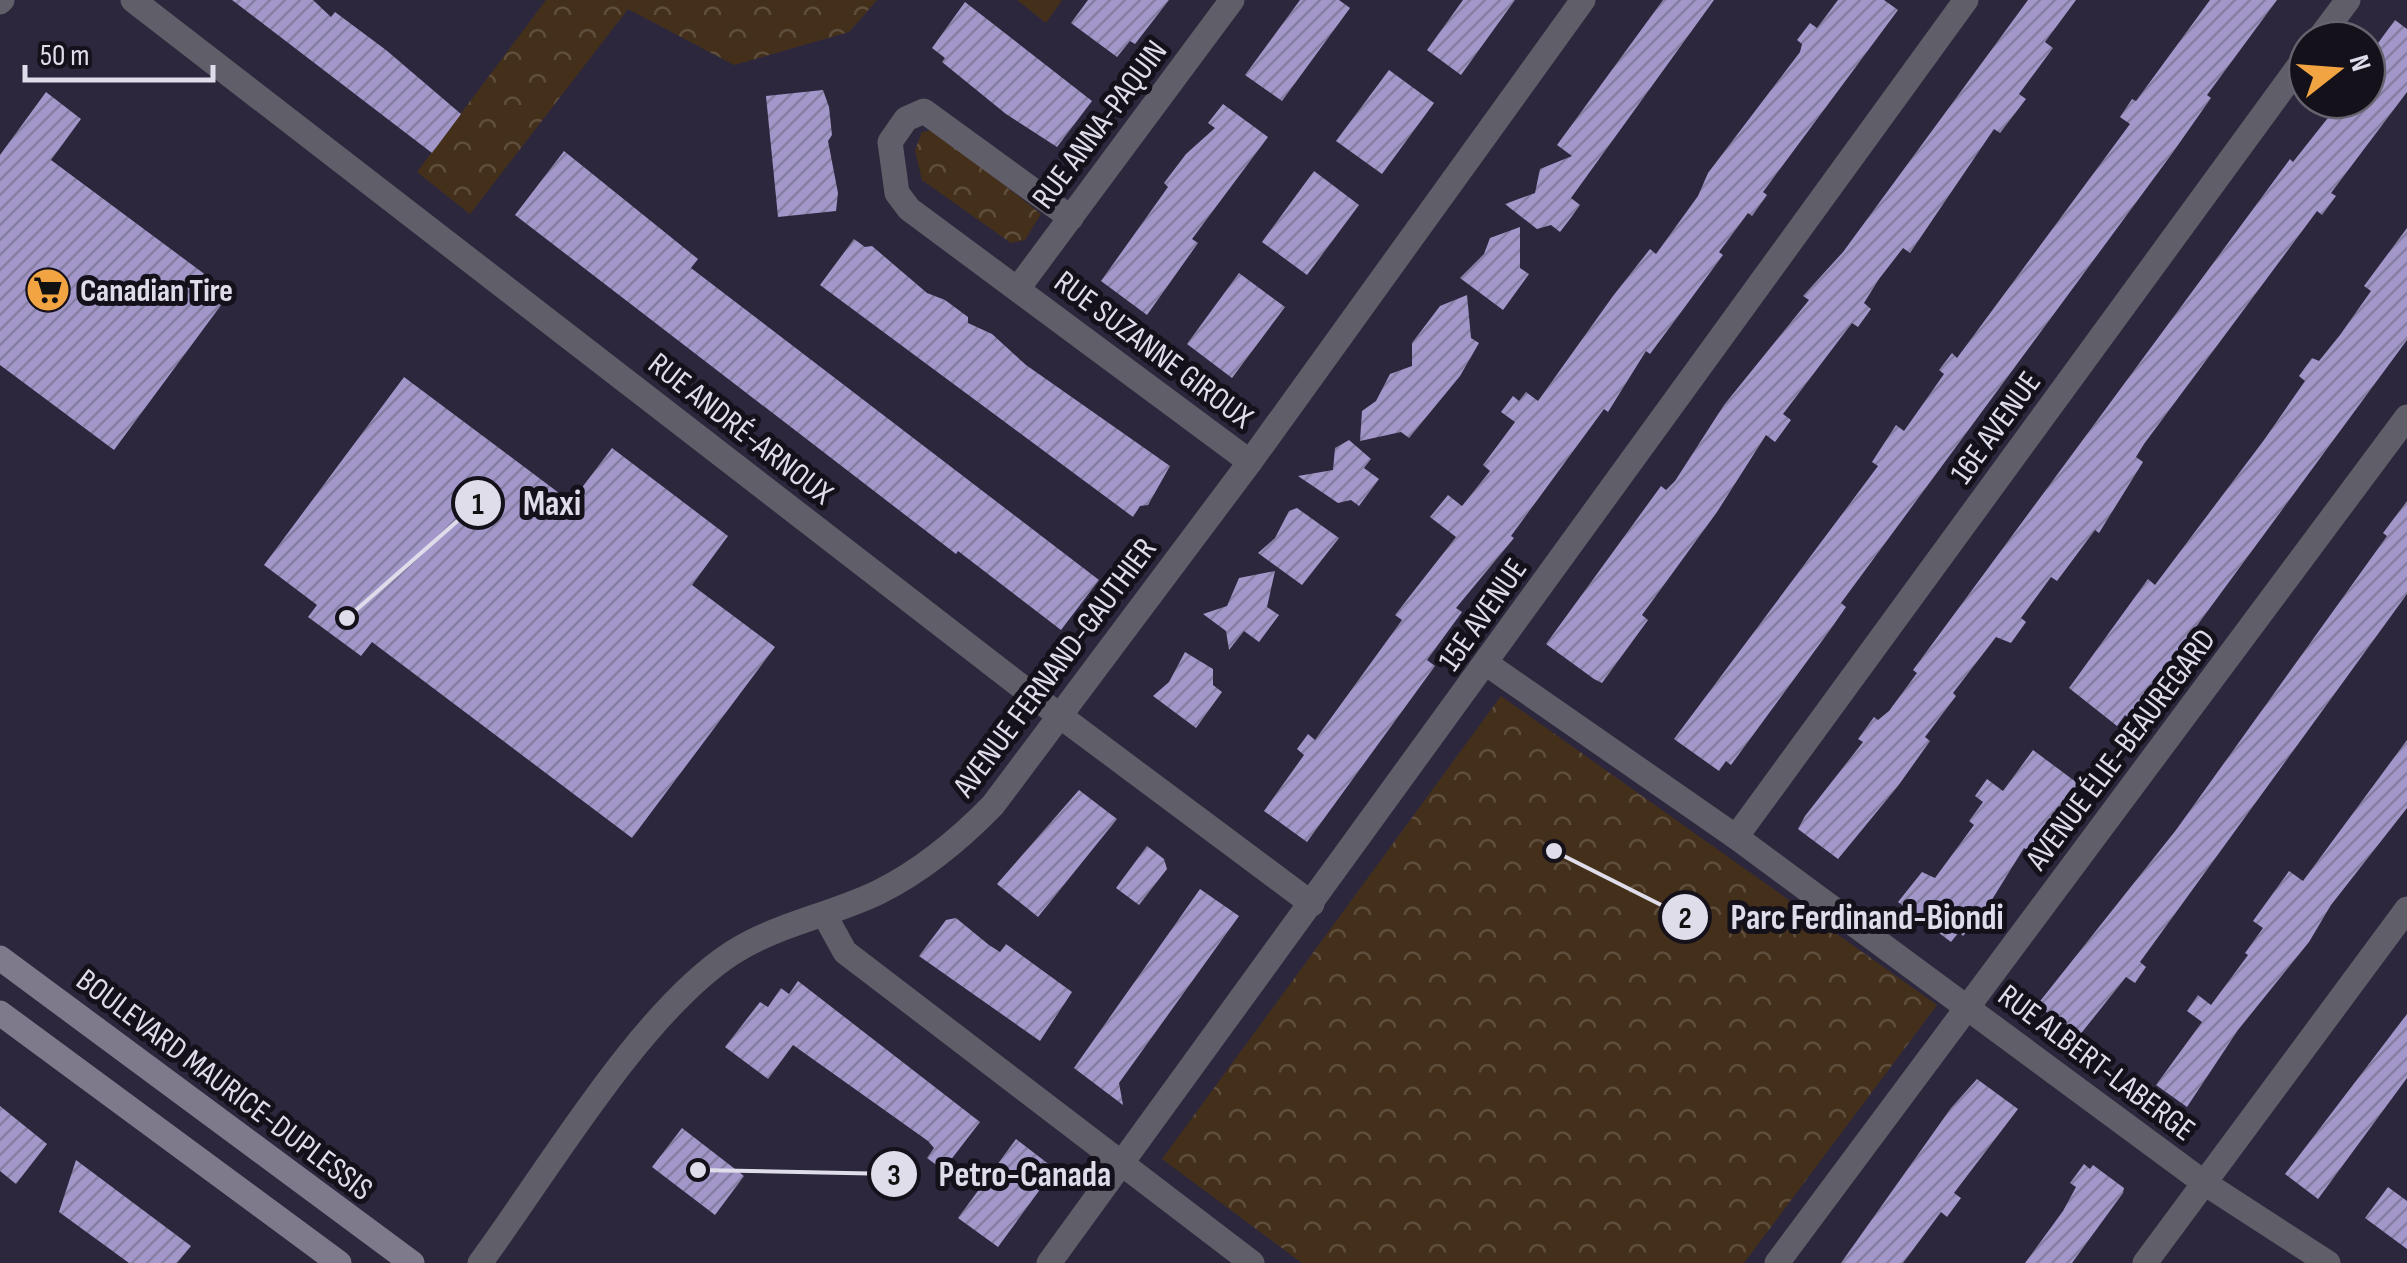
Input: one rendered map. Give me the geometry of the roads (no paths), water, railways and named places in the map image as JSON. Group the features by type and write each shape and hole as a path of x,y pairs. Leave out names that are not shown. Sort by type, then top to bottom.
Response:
{"street":[{"name":"RUE ANDRÉ-ARNOUX","path":"133,0 1062,718 1312,904"},
{"name":"RUE ANNA-PAQUIN","path":"1018,287 1232,0"},
{"name":"AVENUE FERNAND-GAUTHIER","path":"480,1263 630,1057 682,995 735,951 879,892 941,854 993,805 1062,718 1250,462 1583,0"},
{"name":"15E AVENUE","path":"1049,1263 1966,0"},
{"name":"16E AVENUE","path":"1736,837 2287,83"},
{"name":"RUE SUZANNE GIROUX","path":"1070,218 924,111 913,113 896,129 890,142 894,183 903,202 1250,462"},
{"name":"AVENUE ÉLIE-BEAUREGARD","path":"1777,1263 2407,417"},
{"name":"RUE ALBERT-LABERGE","path":"1487,664 1736,837 2202,1182 2328,1263"},
{"path":"2145,1263 2407,909"},
{"path":"824,914 845,952 1252,1263"},
{"name":"BOULEVARD MAURICE-DUPLESSIS","path":"0,958 412,1263"},
{"path":"0,1013 340,1263"}],"place":[{"name":"Canadian Tire","path":"48,290"},
{"name":"Maxi","path":"347,618"},
{"name":"Parc Ferdinand-Biondi","path":"1554,851"},
{"name":"Petro-Canada","path":"698,1170"}]}
